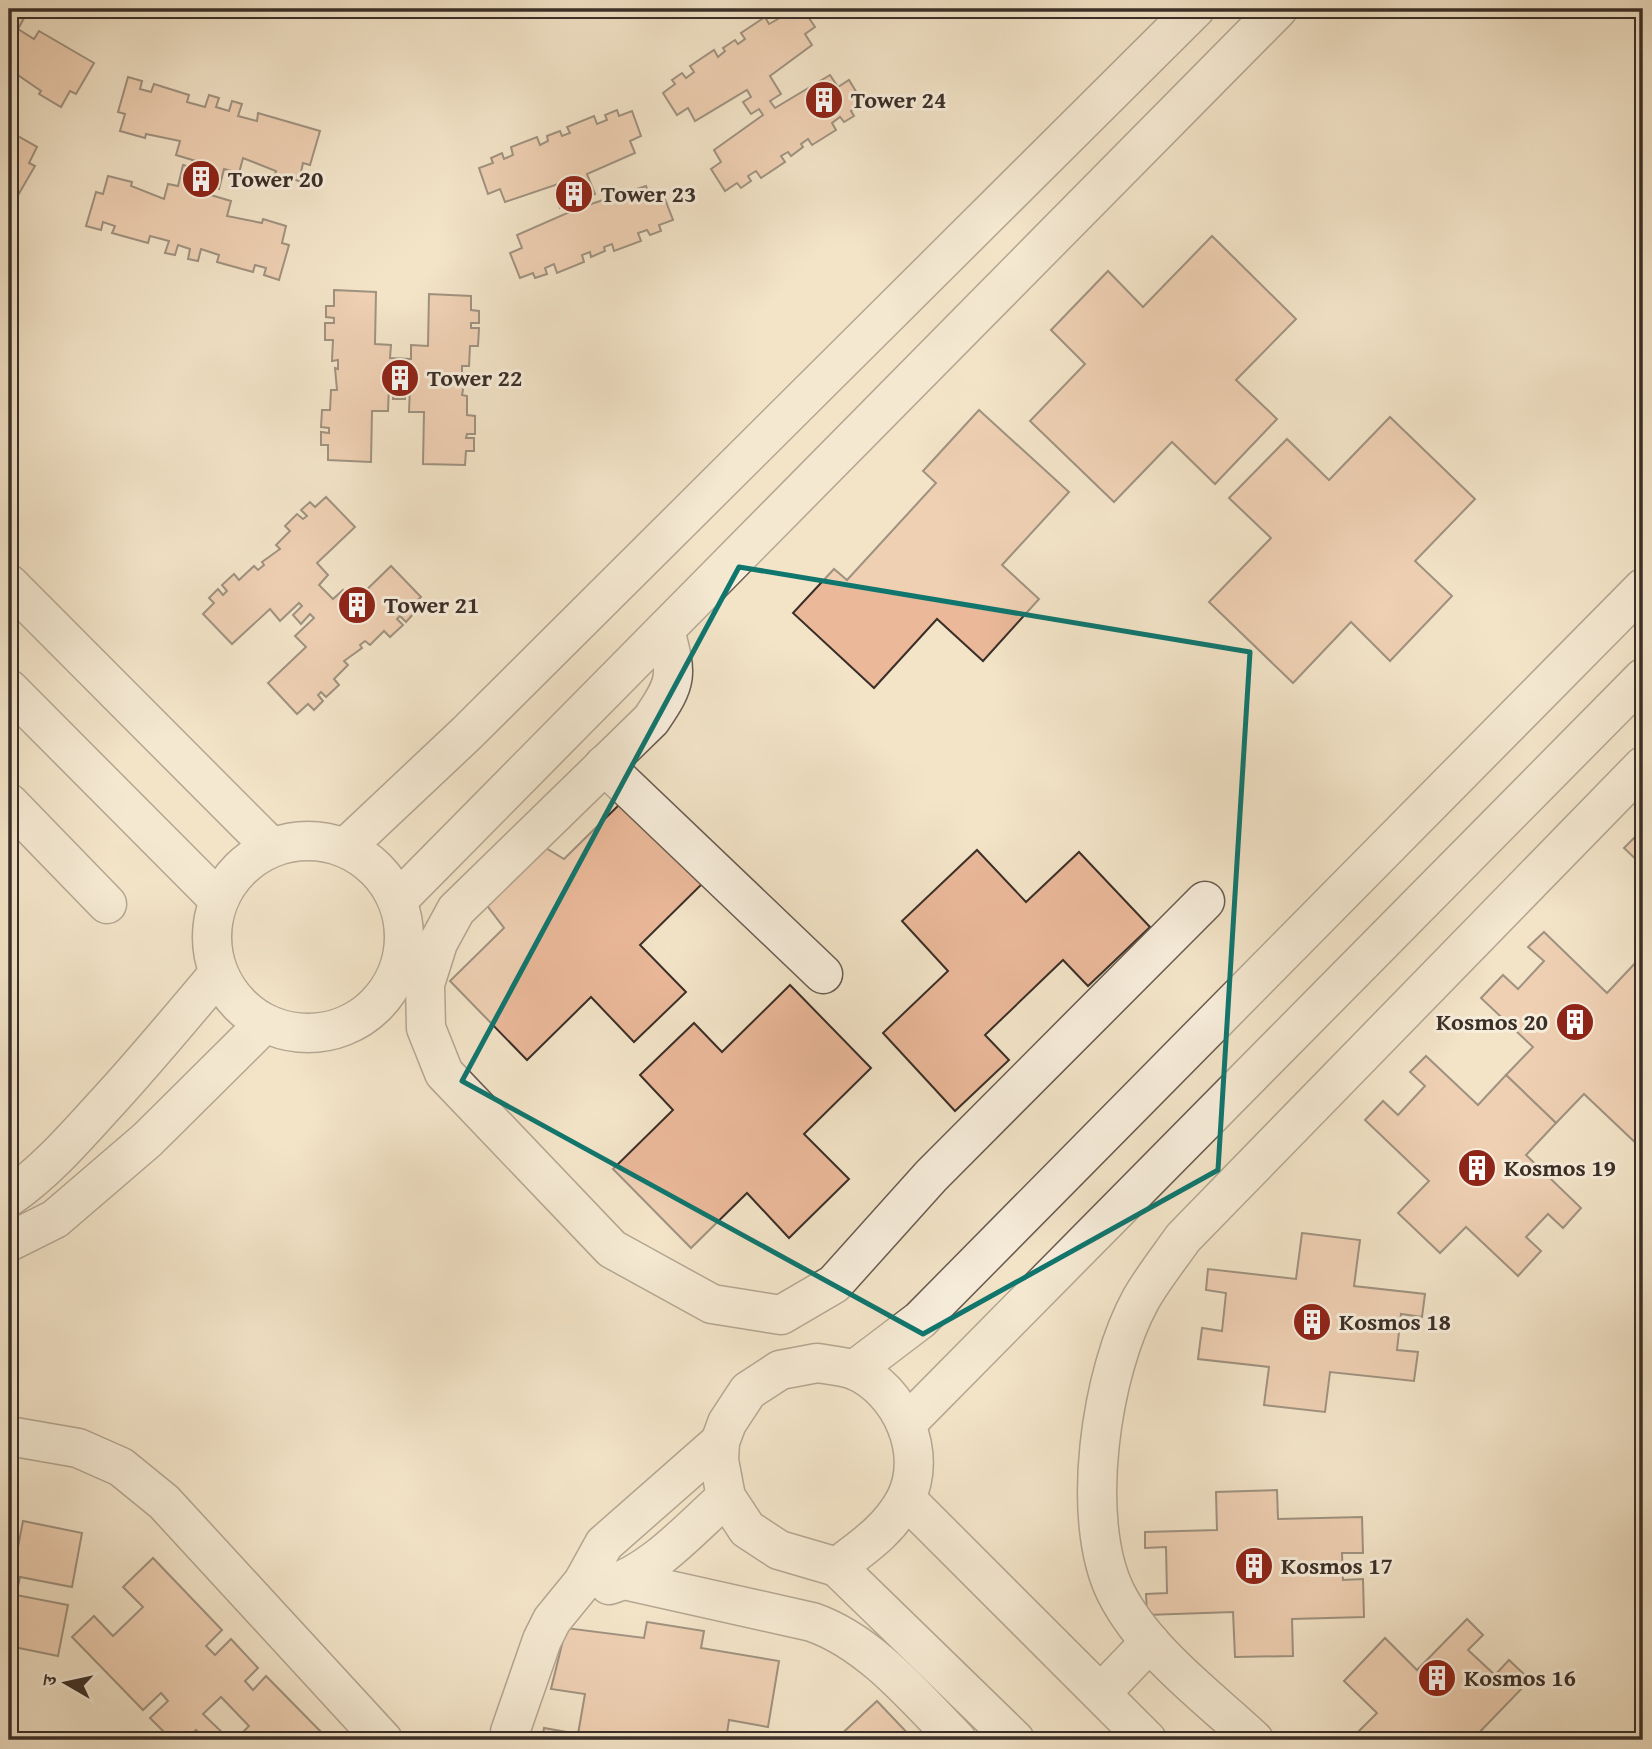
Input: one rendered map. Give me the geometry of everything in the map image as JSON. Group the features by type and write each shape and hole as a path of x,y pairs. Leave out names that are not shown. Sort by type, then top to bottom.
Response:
{"street":[{"path":"346,847 477,724 1195,9"},
{"path":"398,900 1278,9"},
{"path":"9,584 271,847"},
{"path":"854,1370 920,1320 1643,588"},
{"path":"665,630 674,681 668,696 651,720 456,910 438,943 425,984 426,1028 444,1073 612,1249 712,1304 781,1315 834,1284 931,1176 1205,901"},
{"path":"907,1423 1643,678"},
{"path":"9,689 218,899"},
{"path":"604,765 823,974"},
{"path":"1254,1740 1150,1642 1117,1594 1100,1551 1098,1482 1104,1417 1118,1356 1140,1300 1183,1238 1643,766"},
{"path":"9,803 107,904"},
{"path":"309,839 346,847 377,869 398,900 405,937 397,975 376,1007 344,1027 307,1035 264,1024 239,1006 218,974 211,937 218,899 240,868 271,847 309,839"},
{"path":"9,1197 38,1177 70,1143 145,1061 218,974"},
{"path":"9,1242 55,1219 147,1140 264,1024"},
{"path":"837,1567 885,1530 906,1499 914,1461 907,1423 886,1392 854,1370 817,1363 780,1370 748,1391 727,1423 720,1441 719,1460 726,1497 747,1529 779,1550 837,1567 1015,1740"},
{"path":"9,1436 78,1448 121,1467 153,1493 383,1740"},
{"path":"510,1732 542,1640 552,1620 583,1582 604,1544 720,1441"},
{"path":"583,1582 610,1585 624,1580 657,1557 726,1497"},
{"path":"906,1499 1102,1692 1147,1740"},
{"path":"624,1580 812,1622 837,1631 913,1695 957,1740"},
{"path":"1102,1692 1150,1642"}],"highlighted area":[{"path":"739,567 1250,652 1218,1170 923,1334 462,1081"}],"building":[{"name":"Tower 24","path":"783,9 789,12 803,9 815,27 805,34 812,45 770,76 781,94 770,101 775,108 830,75 838,87 849,80 863,103 851,111 854,116 844,122 840,117 832,123 836,130 812,145 808,139 801,144 803,147 791,156 788,152 781,156 785,162 761,178 756,171 748,176 751,181 741,188 737,183 725,191 711,169 721,162 714,150 763,115 759,109 751,114 743,102 751,97 747,90 695,121 688,108 677,115 663,93 675,84 672,80 682,73 686,78 694,72 690,66 714,50 718,57 725,51 723,48 735,40 738,44 745,39 741,33 765,17 769,24 778,19 775,14"},
{"path":"16,13 24,18 18,29 34,39 39,31 94,63 76,94 70,91 61,107 39,94 41,91 12,71 9,76 9,20"},
{"name":"Tower 20","path":"128,77 142,81 140,89 151,92 154,84 189,95 187,102 205,107 209,95 219,98 216,107 229,111 232,101 242,104 238,116 257,121 258,113 320,131 310,165 303,163 299,181 275,174 276,171 243,158 239,173 224,169 219,189 206,186 204,193 231,201 227,216 262,223 263,219 286,226 282,243 289,245 279,280 264,275 266,268 255,265 253,272 217,262 219,255 201,249 198,261 188,259 190,249 178,245 175,255 165,253 169,241 150,236 148,243 112,233 115,226 103,222 101,230 86,226 96,192 103,194 108,176 132,182 131,186 164,199 168,184 178,186 183,165 197,169 199,162 176,155 180,141 146,134 145,138 120,131 125,114 118,112"},
{"name":"Tower 23","path":"617,110 619,116 632,111 641,136 630,141 635,153 587,174 595,194 582,199 585,206 646,186 651,199 663,194 673,220 659,225 661,231 650,235 647,230 638,233 641,241 614,251 612,244 604,247 605,251 591,257 590,252 582,255 584,262 557,273 554,264 545,268 547,274 535,278 533,273 520,278 510,253 522,248 517,235 572,211 570,204 560,208 555,194 564,191 561,183 505,202 500,189 488,194 479,168 493,163 491,158 502,153 504,159 513,155 511,147 537,137 540,145 548,141 547,136 560,131 562,136 570,133 567,127 594,116 597,124 607,120 605,115"},
{"path":"9,135 15,139 16,135 37,147 29,163 35,166 17,197 9,193"},
{"path":"1212,236 1296,319 1236,380 1277,419 1215,484 1172,442 1114,502 1030,421 1085,364 1051,330 1108,271 1143,307"},
{"name":"Tower 22","path":"334,290 376,292 375,344 391,345 390,358 411,359 411,345 428,346 429,294 471,296 471,310 479,311 479,323 471,323 471,328 479,328 478,346 470,346 469,366 462,366 462,373 466,373 462,395 467,396 467,415 475,416 475,434 467,434 466,438 474,438 474,451 466,451 465,465 423,464 424,412 409,412 410,386 405,385 405,399 393,399 394,385 389,385 388,411 372,411 371,462 328,460 328,445 321,445 321,432 329,433 329,428 321,427 322,410 330,410 331,390 337,390 335,368 338,369 338,360 332,361 333,340 325,340 325,323 334,323 334,318 326,317 326,306 334,306"},
{"path":"979,410 1069,492 1002,565 1039,599 983,661 937,619 874,688 793,613 834,569 847,580 936,483 923,471"},
{"path":"1390,417 1475,499 1415,561 1452,596 1390,661 1351,622 1293,683 1209,602 1271,538 1229,498 1287,439 1329,480"},
{"name":"Tower 21","path":"326,497 355,527 317,563 328,575 319,585 333,599 343,590 354,602 391,566 421,597 410,607 415,612 406,622 400,616 397,619 403,625 390,637 384,631 370,645 365,641 360,645 362,648 344,661 348,665 334,679 339,685 326,697 321,692 318,695 323,701 314,710 308,704 297,714 268,683 306,647 295,636 314,618 310,614 301,624 293,615 302,606 299,603 280,621 270,609 232,644 203,614 214,603 209,598 218,589 223,595 227,591 222,585 234,574 239,580 254,566 258,570 264,565 262,562 280,549 276,545 290,531 285,526 297,514 303,519 307,516 301,510 310,502 315,507"},
{"path":"627,797 707,879 640,945 686,992 634,1042 591,997 527,1060 450,981 504,928 482,899 536,842 564,859"},
{"path":"1643,831 1643,866 1624,848"},
{"path":"977,850 1026,902 1079,852 1150,927 1088,986 1063,960 985,1035 1009,1060 955,1111 883,1033 948,971 902,921"},
{"name":"Kosmos 20","path":"1544,932 1607,993 1639,959 1643,963 1643,1144 1640,1147 1584,1094 1556,1123 1506,1075 1533,1047 1481,998 1503,975 1518,989 1544,961 1528,947"},
{"path":"790,985 871,1068 804,1134 849,1179 789,1238 747,1193 691,1248 613,1169 673,1110 640,1075 694,1023 722,1052"},
{"name":"Kosmos 19","path":"1426,1056 1478,1105 1506,1075 1556,1123 1526,1155 1581,1208 1563,1228 1548,1214 1526,1237 1541,1251 1518,1276 1466,1227 1440,1253 1398,1213 1429,1181 1365,1120 1383,1101 1398,1115 1425,1086 1410,1072"},
{"name":"Kosmos 18","path":"1302,1233 1360,1240 1354,1286 1425,1294 1422,1317 1401,1314 1397,1350 1418,1352 1414,1381 1330,1372 1325,1412 1264,1405 1269,1367 1198,1359 1202,1328 1222,1331 1226,1293 1206,1290 1208,1269 1296,1279"},
{"name":"Kosmos 17","path":"1277,1490 1278,1519 1362,1517 1363,1553 1342,1553 1343,1580 1363,1579 1364,1617 1292,1619 1293,1656 1235,1657 1233,1612 1147,1615 1146,1594 1167,1593 1166,1547 1145,1548 1145,1532 1217,1530 1216,1492"},
{"path":"23,1521 82,1533 72,1587 20,1577 16,1595 68,1605 58,1656 9,1646 9,1550 17,1552"},
{"path":"153,1558 222,1630 206,1646 215,1655 231,1639 258,1668 245,1681 253,1690 266,1676 329,1740 235,1740 249,1726 221,1697 203,1714 230,1740 202,1740 204,1738 196,1730 186,1740 172,1740 150,1718 168,1701 161,1693 143,1710 72,1637 94,1616 113,1636 143,1607 123,1587"},
{"name":"Kosmos 16","path":"1467,1619 1483,1635 1468,1650 1495,1675 1509,1660 1530,1680 1472,1740 1350,1740 1377,1713 1344,1681 1385,1638 1417,1670"},
{"path":"647,1622 704,1631 701,1648 779,1661 768,1727 729,1720 726,1740 542,1740 544,1728 578,1734 585,1694 551,1689 566,1628 644,1638"},
{"path":"877,1701 914,1740 835,1740"}],"place":[{"name":"Tower 24","path":"824,100"},
{"name":"Tower 20","path":"201,179"},
{"name":"Tower 23","path":"574,194"},
{"name":"Tower 22","path":"400,378"},
{"name":"Tower 21","path":"357,605"},
{"name":"Kosmos 20","path":"1575,1022"},
{"name":"Kosmos 19","path":"1477,1168"},
{"name":"Kosmos 18","path":"1312,1322"},
{"name":"Kosmos 17","path":"1254,1566"},
{"name":"Kosmos 16","path":"1437,1678"}]}
